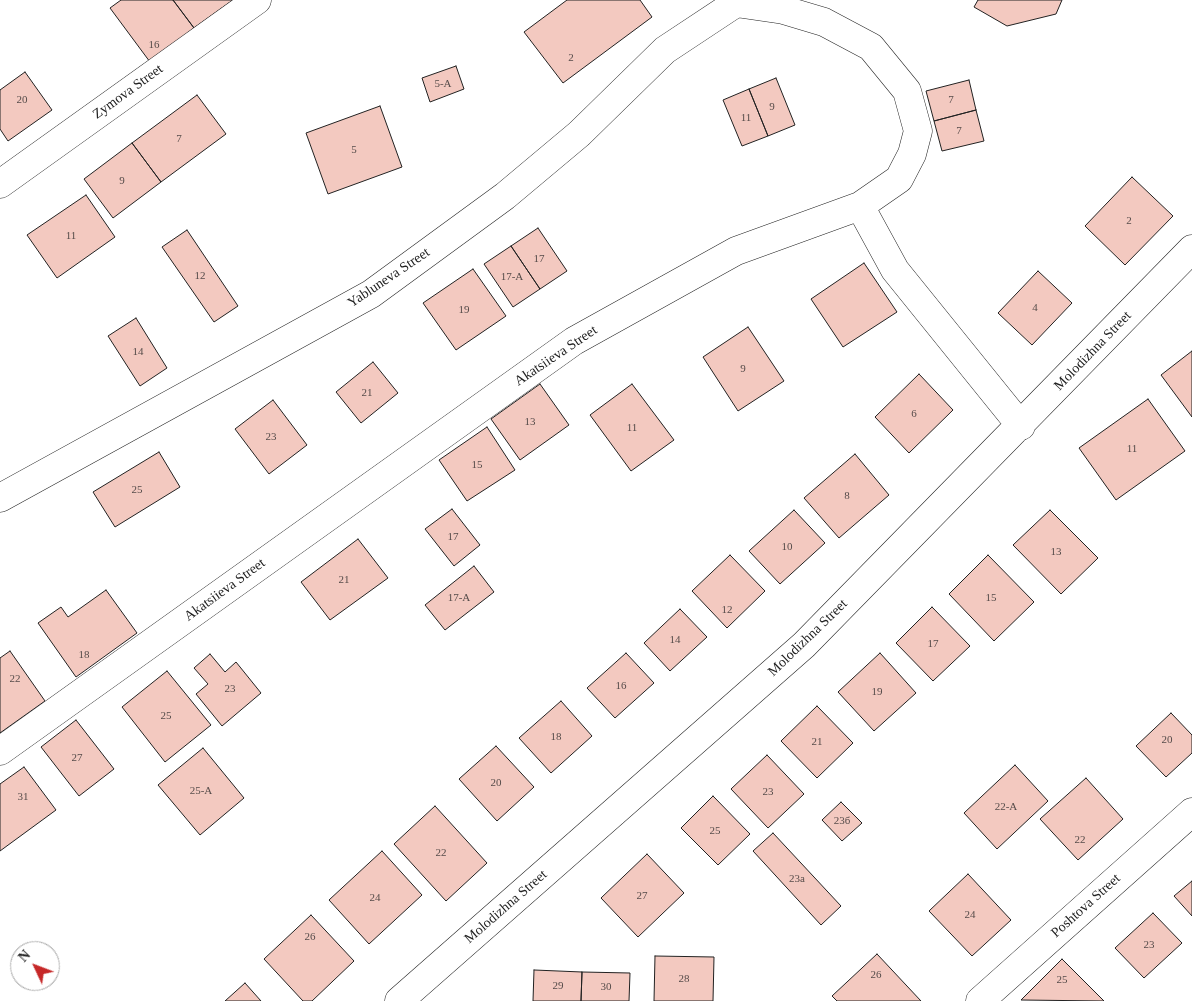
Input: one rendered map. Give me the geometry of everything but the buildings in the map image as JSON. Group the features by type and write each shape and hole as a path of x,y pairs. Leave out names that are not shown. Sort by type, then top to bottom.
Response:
{"street":[{"name":"Zymova Street","path":"0,184 257,0"},
{"name":"Akatsiieva Street","path":"0,751 574,341 736,251 860,206 899,178 912,154 918,131 907,91 871,46 824,22 784,10 736,1"},
{"name":"Yabluneva Street","path":"0,498 371,294 505,196 579,134 665,50 736,1"},
{"path":"860,206 895,270 1021,426"},
{"name":"Molodizhna Street","path":"399,1001 804,645 1021,426 1192,249"},
{"name":"Poshtova Street","path":"980,1001 1192,812"}]}
